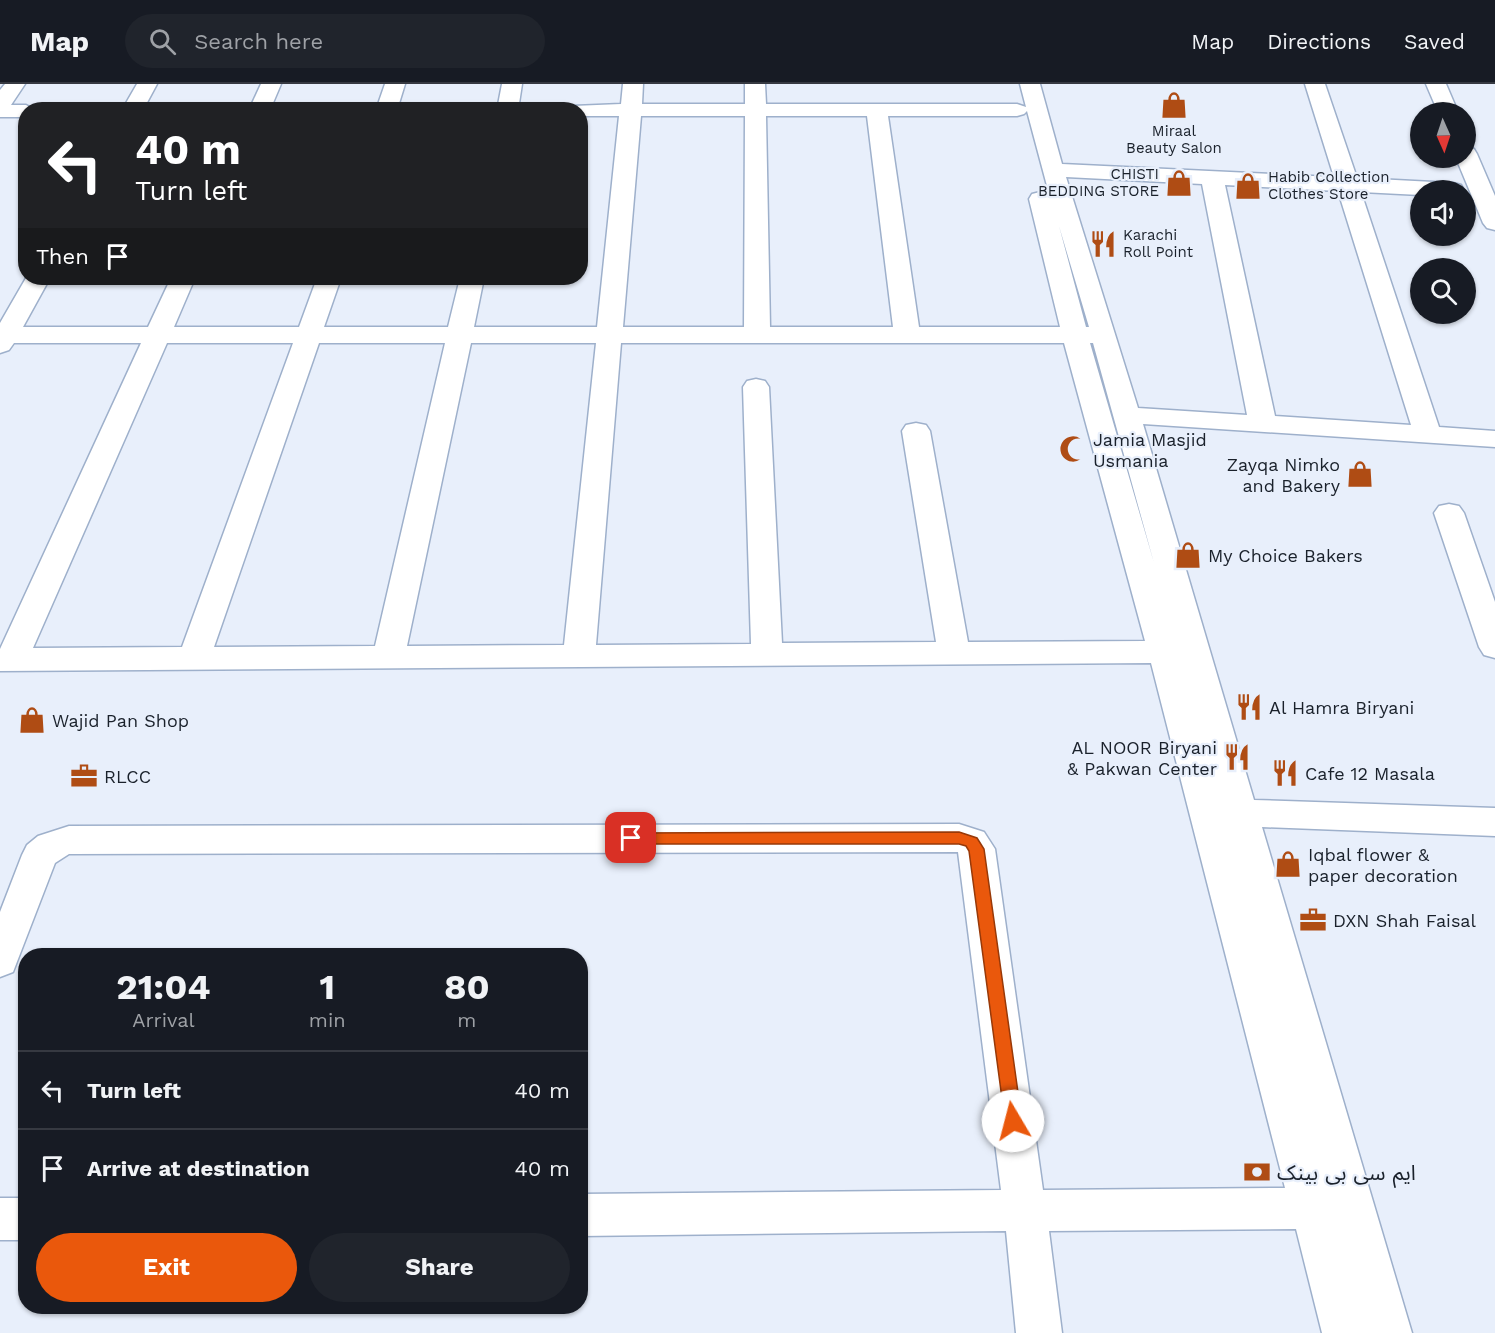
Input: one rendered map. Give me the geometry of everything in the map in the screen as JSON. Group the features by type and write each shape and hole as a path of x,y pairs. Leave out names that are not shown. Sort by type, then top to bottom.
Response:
{"street":[{"path":"0,105 15,84"},
{"path":"137,102 147,84"},
{"path":"262,102 270,84"},
{"path":"389,102 395,84"},
{"path":"509,102 512,84"},
{"path":"579,656 633,84"},
{"path":"755,84 757,335"},
{"path":"1315,84 1428,435"},
{"path":"1436,84 1444,102"},
{"path":"588,110 877,110 1019,92"},
{"path":"1019,92 1053,170 1164,652 1345,1333"},
{"path":"1019,92 1090,335 1127,416 1389,1333"},
{"path":"877,110 908,335"},
{"path":"0,111 18,111"},
{"path":"1472,168 1495,223"},
{"path":"1053,170 1410,188"},
{"path":"1212,177 1263,424"},
{"path":"2,338 34,285"},
{"path":"180,285 6,660 1164,652"},
{"path":"194,659 327,285"},
{"path":"389,656 471,285"},
{"path":"2,338 157,335 1090,335"},
{"path":"756,387 767,655"},
{"path":"1127,416 1495,439"},
{"path":"916,430 954,654"},
{"path":"1449,513 1495,647"},
{"path":"1240,813 1495,822"},
{"path":"0,961 40,855 51,846 69,840 959,838 971,842 977,849 1039,1333"},
{"path":"588,1215 1312,1208"},
{"path":"0,1219 18,1219"}],"place":[{"name":"Miraal Beauty Salon","path":"1174,105"},
{"name":"CHISTI BEDDING STORE","path":"1179,183"},
{"name":"Habib Collection Clothes Store","path":"1248,186"},
{"name":"Karachi Roll Point","path":"1103,244"},
{"name":"Jamia Masjid Usmania","path":"1073,449"},
{"name":"Zayqa Nimko and Bakery","path":"1360,474"},
{"name":"My Choice Bakers","path":"1188,555"},
{"name":"Al Hamra Biryani","path":"1249,707"},
{"name":"Wajid Pan Shop","path":"32,720"},
{"name":"AL NOOR Biryani & Pakwan Center","path":"1237,757"},
{"name":"Cafe 12 Masala","path":"1285,773"},
{"name":"RLCC","path":"84,776"},
{"name":"Iqbal flower & paper decoration","path":"1288,864"},
{"name":"DXN Shah Faisal","path":"1313,920"},
{"name":"ایم سی بی بینک","path":"1257,1172"}],"route":[{"path":"631,838 959,838 971,842 977,849 1013,1121"}]}
